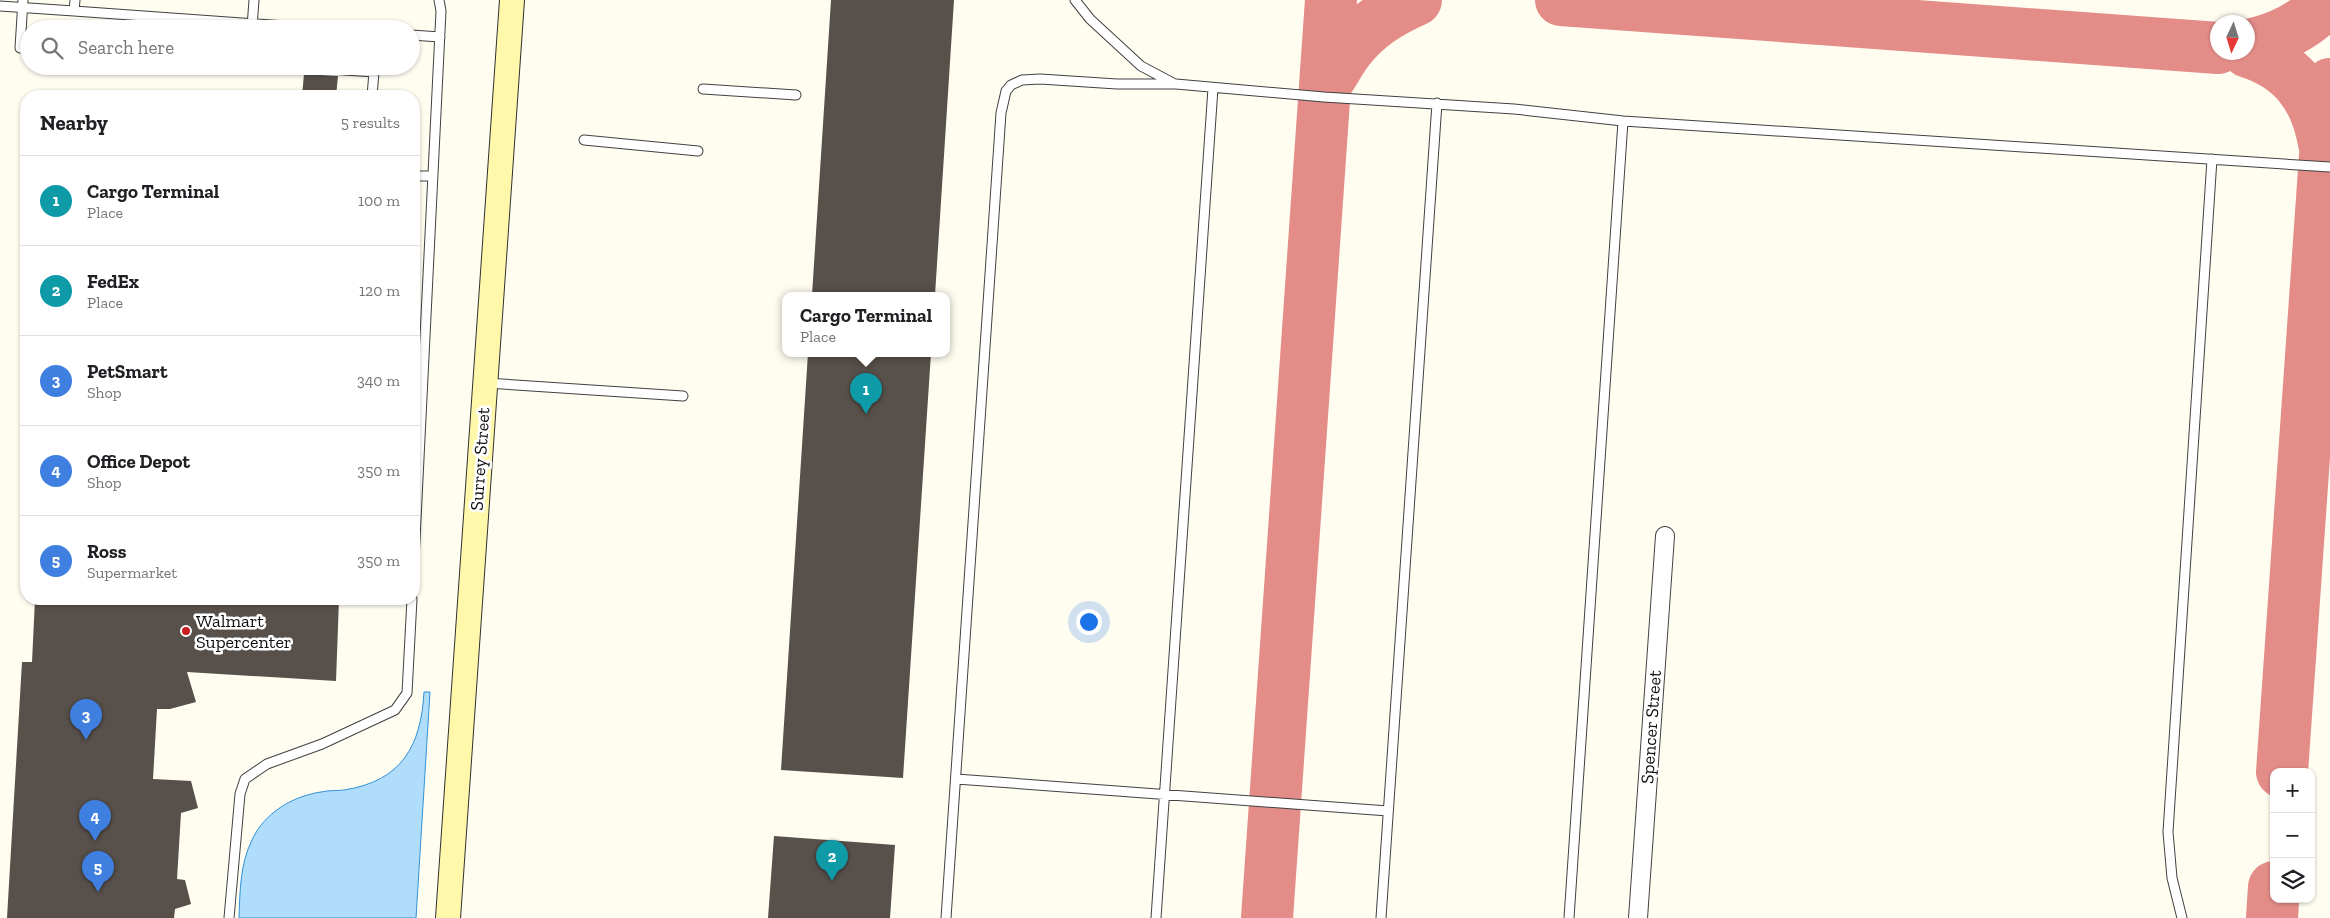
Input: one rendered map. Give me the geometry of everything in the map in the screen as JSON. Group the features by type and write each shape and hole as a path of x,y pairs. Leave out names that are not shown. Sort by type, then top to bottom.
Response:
{"street":[{"name":"Surrey Street","path":"448,918 512,0"},
{"name":"Spencer Street","path":"1638,918 1664,536"}],"lane":[{"path":"74,11 76,0"},
{"path":"252,20 254,0"},
{"path":"420,439 440,37 441,11 439,0"},
{"path":"1075,0 1090,19 1140,66 1176,84"},
{"path":"21,20 22,4"},
{"path":"0,6 22,4 74,11 181,20"},
{"path":"420,36 440,37"},
{"path":"372,90 374,75"},
{"path":"946,918 1001,113 1006,92 1011,85 1022,80 1040,79 1117,84 1176,84 1324,97 1437,103 1623,121 2330,167"},
{"path":"1156,918 1213,88"},
{"path":"703,89 796,95"},
{"path":"1381,918 1437,103"},
{"path":"1569,918 1623,121"},
{"path":"584,140 698,151"},
{"path":"2182,918 2172,878 2168,832 2212,159"},
{"path":"420,176 433,176"},
{"path":"485,383 683,396"},
{"path":"229,918 240,794 245,779 267,764 322,744 395,710 407,693 412,605"},
{"path":"956,779 1388,811"}],"water":[{"path":"424,692 430,692 416,918 239,918 241,878 248,849 257,830 280,807 300,797 364,785 381,778 394,769 405,758 413,744 422,711"}],"building":[{"path":"831,0 954,0 935,292 812,292"},
{"path":"304,75 338,76 337,90 303,90"},
{"path":"808,357 931,357 903,778 781,770"},
{"path":"35,605 339,605 336,681 187,672 196,702 170,709 157,709 153,779 191,781 198,808 181,813 177,879 185,880 191,904 175,909 174,918 7,918 22,662 32,662"},
{"path":"774,836 895,845 890,918 768,918"}],"taxiway":[{"path":"1267,918 1331,0"},
{"path":"1325,85 1345,54 1362,34 1387,15 1416,0"},
{"path":"1561,0 2210,47"},
{"path":"2255,43 2292,30 2311,17 2327,0"},
{"path":"2255,55 2278,66 2300,85 2315,111 2324,143"},
{"path":"2282,768 2330,84"},
{"path":"2272,918 2273,903"}],"place":[{"name":"Cargo Terminal","path":"866,414"},
{"name":"Walmart Supercenter","path":"186,631"},
{"name":"PetSmart","path":"86,740"},
{"name":"Office Depot","path":"95,841"},
{"name":"FedEx","path":"832,881"},
{"name":"Ross","path":"98,892"}]}
